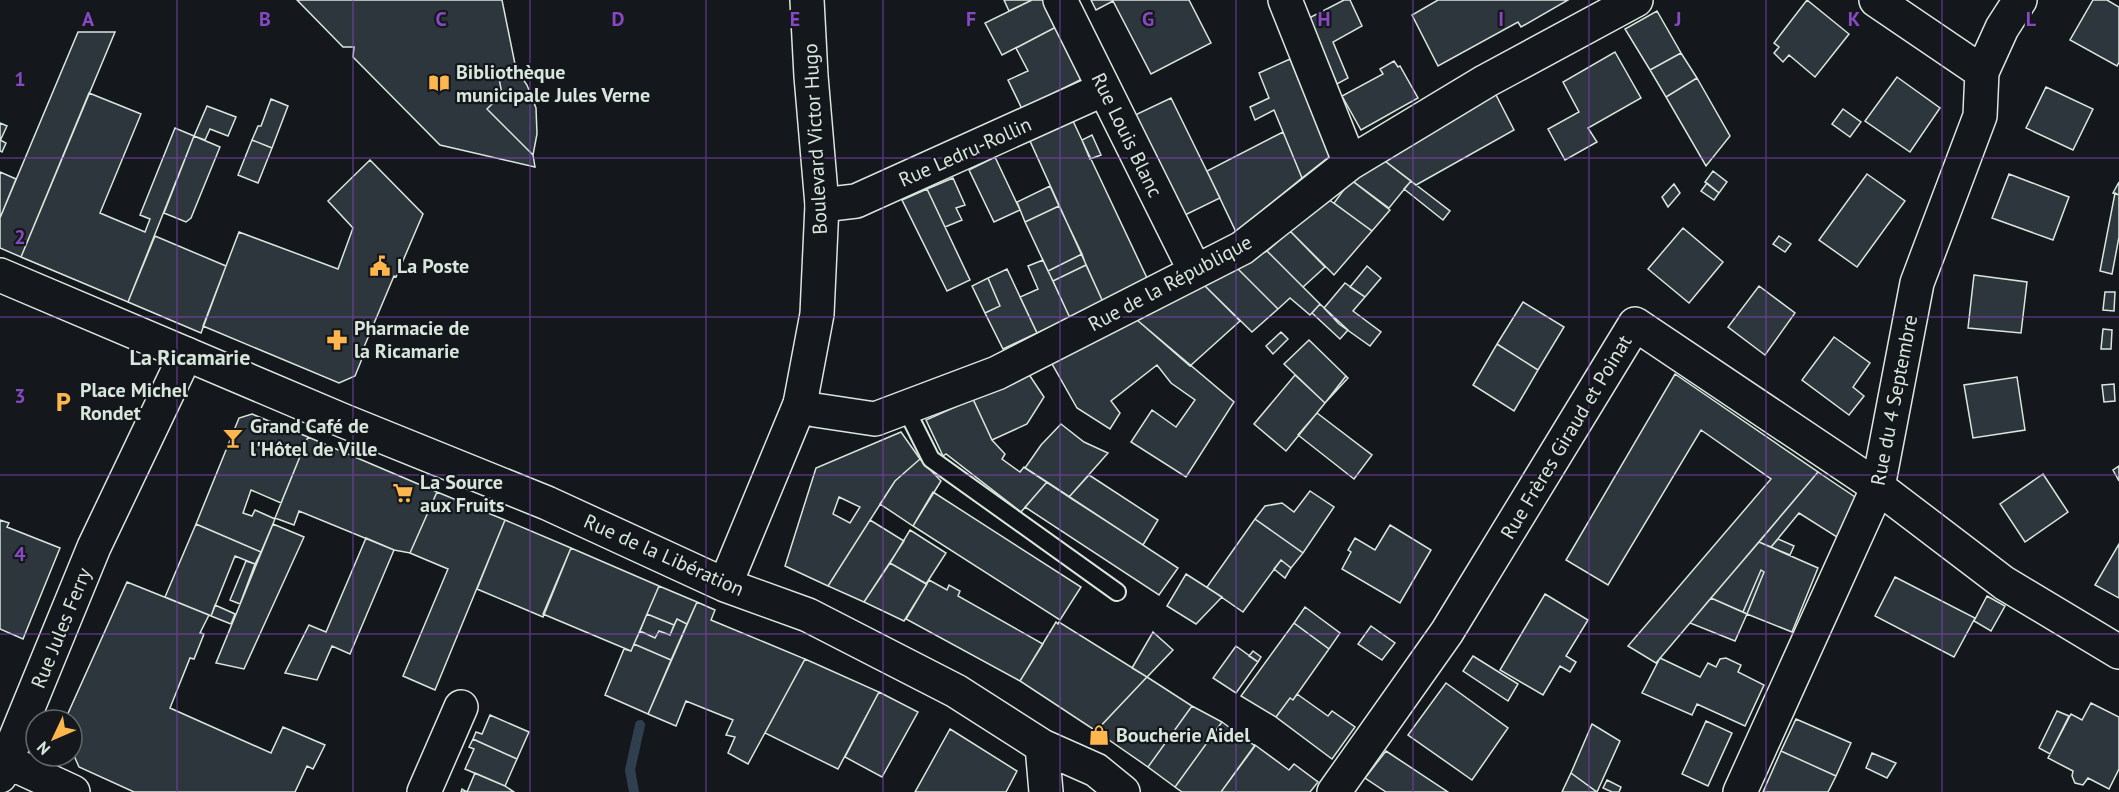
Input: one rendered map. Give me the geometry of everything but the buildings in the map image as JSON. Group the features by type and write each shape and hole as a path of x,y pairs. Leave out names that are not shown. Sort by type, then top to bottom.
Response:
{"street":[{"name":"Boulevard Victor Hugo","path":"725,585 800,404 817,314 822,205 807,0"},
{"name":"Rue Louis Blanc","path":"1060,0 1195,271"},
{"path":"1285,0 1350,163"},
{"name":"Rue de la République","path":"800,404 815,410 875,419 997,373 1242,248 1350,163 1497,75 1636,0"},
{"path":"1876,0 1982,72"},
{"name":"Rue du 4 Septembre","path":"1740,792 1878,487 1917,283 1980,116 1982,72 2002,28 2020,0"},
{"name":"Rue Ledru-Rollin","path":"822,205 856,201 1104,89"},
{"name":"Rue de la Libération","path":"0,276 344,421 547,502 725,585 808,615 956,691 1042,746 1096,770 1123,792"},
{"name":"Rue Frères Giraud et Poinat","path":"1334,792 1447,632 1635,324 1878,487"},
{"name":"Rue Jules Ferry","path":"3,769 94,547 186,354"},
{"path":"1878,487 2004,583 2119,652"},
{"path":"424,792 461,707"},
{"path":"1042,746 1046,792"},
{"path":"3,769 73,792"}],"lane":[{"path":"905,407 931,459 1117,592"}],"waterway":[{"path":"634,792 630,770 640,725"}],"place":[{"name":"Bibliothèque municipale Jules Verne","path":"439,83"},
{"name":"La Poste","path":"380,266"},
{"name":"Pharmacie de la Ricamarie","path":"337,340"},
{"name":"Place Michel Rondet","path":"63,402"},
{"name":"Grand Café de l'Hôtel de Ville","path":"233,438"},
{"name":"La Source aux Fruits","path":"403,493"},
{"name":"Boucherie Aidel","path":"1099,735"}],"district":[{"name":"La Ricamarie","path":"190,357"}]}
